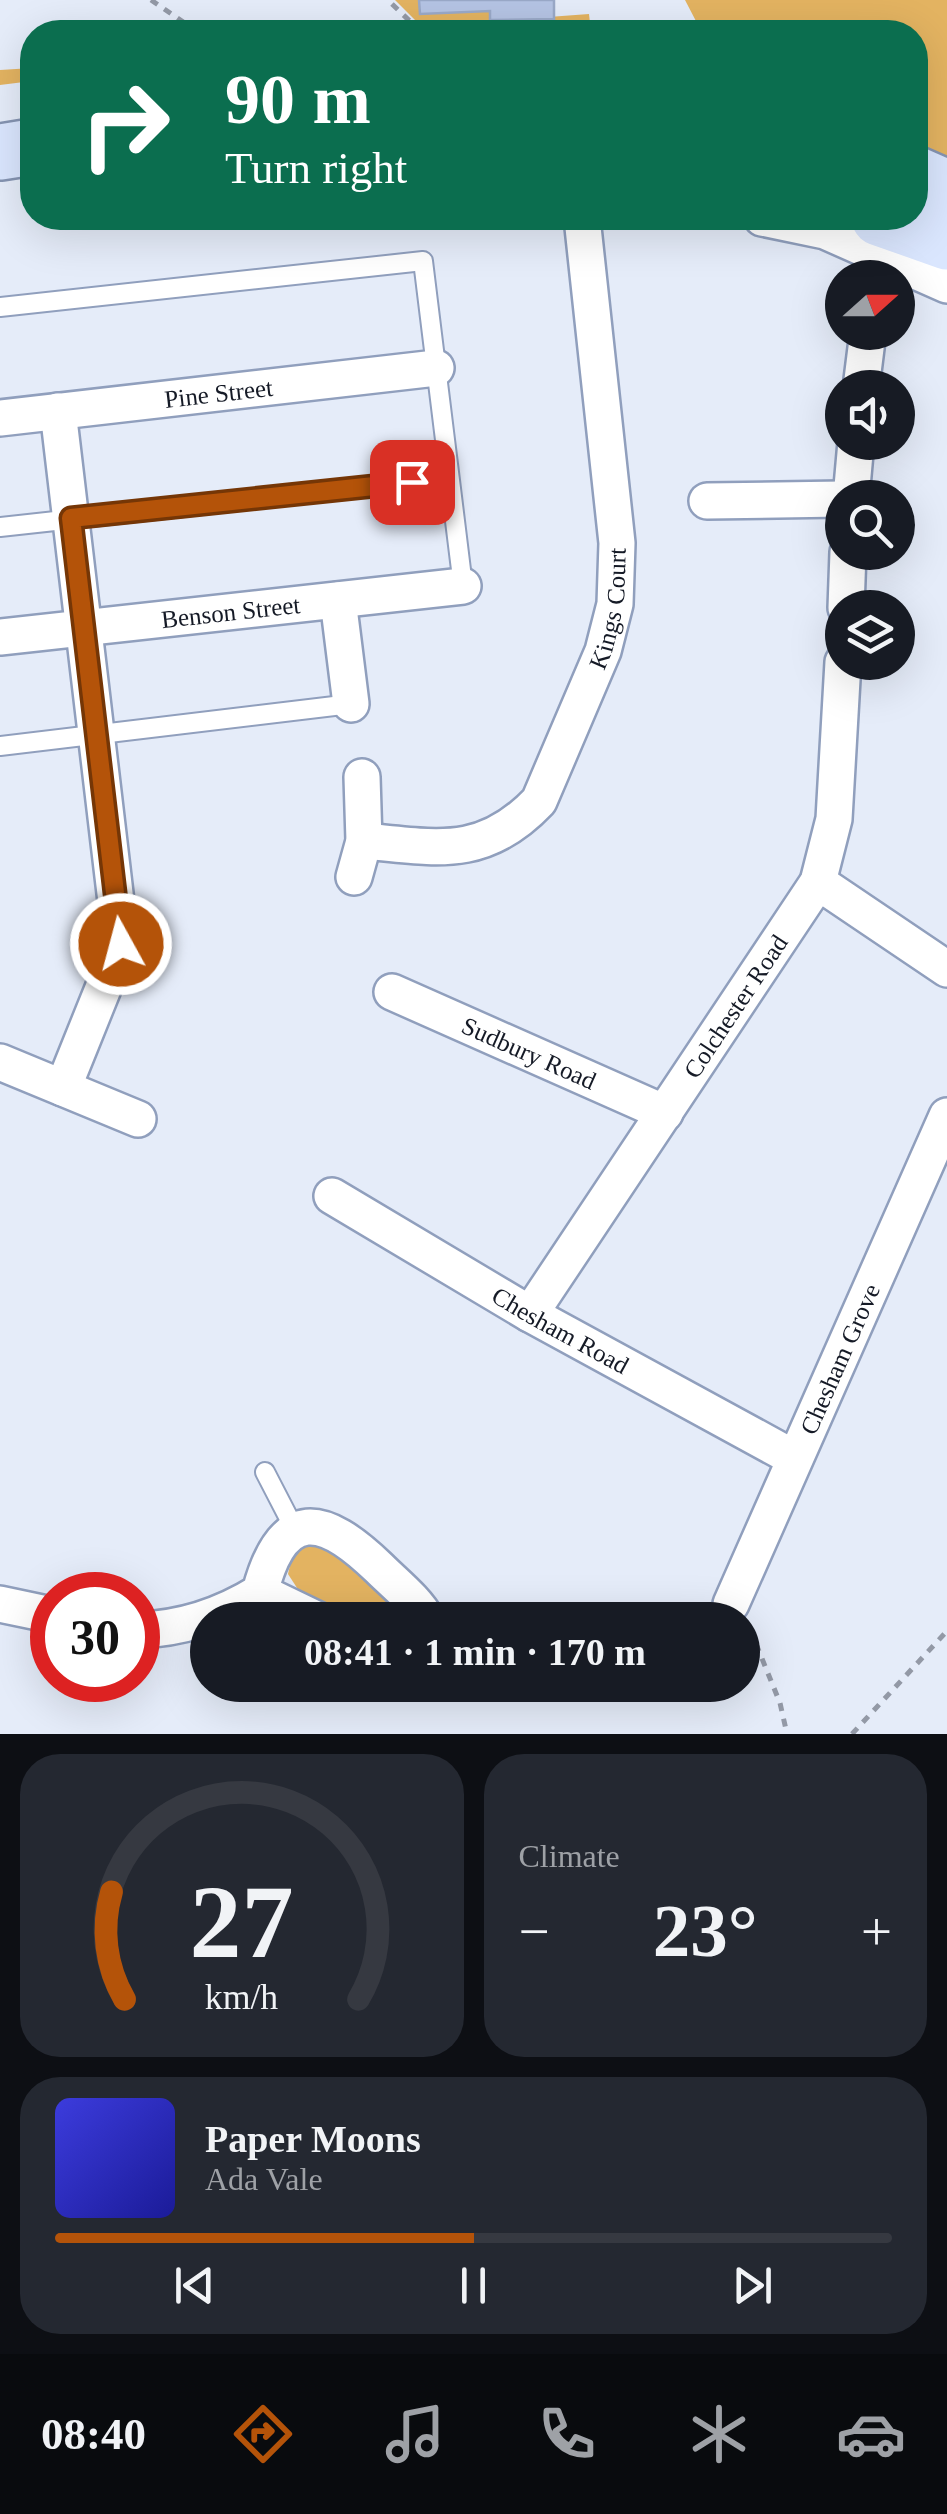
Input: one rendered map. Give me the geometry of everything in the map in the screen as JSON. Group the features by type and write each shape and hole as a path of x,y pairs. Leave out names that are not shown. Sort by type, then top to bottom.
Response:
{"street":[{"name":"Kings Court","path":"364,841 418,846 478,845 522,818 538,801 603,650 615,604 617,544 583,230"},
{"path":"919,230 947,285"},
{"name":"Pine Street","path":"0,418 436,368"},
{"path":"58,411 121,944 63,1088"},
{"path":"708,501 825,498"},
{"name":"Benson Street","path":"0,637 463,586"},
{"path":"338,600 351,704"},
{"name":"Colchester Road","path":"530,1314 818,882 834,819 842,680"},
{"path":"354,877 364,841 362,777"},
{"path":"818,882 947,969"},
{"name":"Sudbury Road","path":"392,992 665,1113"},
{"path":"0,1062 138,1119"},
{"name":"Chesham Grove","path":"732,1602 947,1116"},
{"name":"Chesham Road","path":"332,1196 530,1314 794,1458"},
{"path":"260,1592 268,1562 282,1542 302,1527 326,1526 350,1540 410,1602"},
{"path":"260,1592 281,1602"},
{"path":"160,1629 206,1617 260,1592"},
{"path":"0,1604 30,1610"}],"lane":[{"path":"0,307 422,262 463,586"},
{"path":"0,527 450,478"},
{"path":"0,746 351,704"},
{"path":"265,1472 296,1532"}],"path":[{"path":"151,0 180,20"},
{"path":"392,4 409,20"},
{"path":"852,1734 947,1631"},
{"path":"760,1654 780,1702 787,1734"}],"shaded area":[{"path":"395,0 419,0 420,14 490,11 490,20 415,20"},
{"path":"685,0 947,0 947,164 928,157 928,20 695,20"},
{"path":"589,14 590,20 508,20"},
{"path":"20,69 20,82 0,85 0,70"},
{"path":"319,1540 395,1602 315,1602 299,1591 288,1574 302,1548"}],"building":[{"path":"419,0 554,0 554,19 490,20 490,11 420,14"}],"route":[{"path":"121,944 71,518 412,482"}]}
